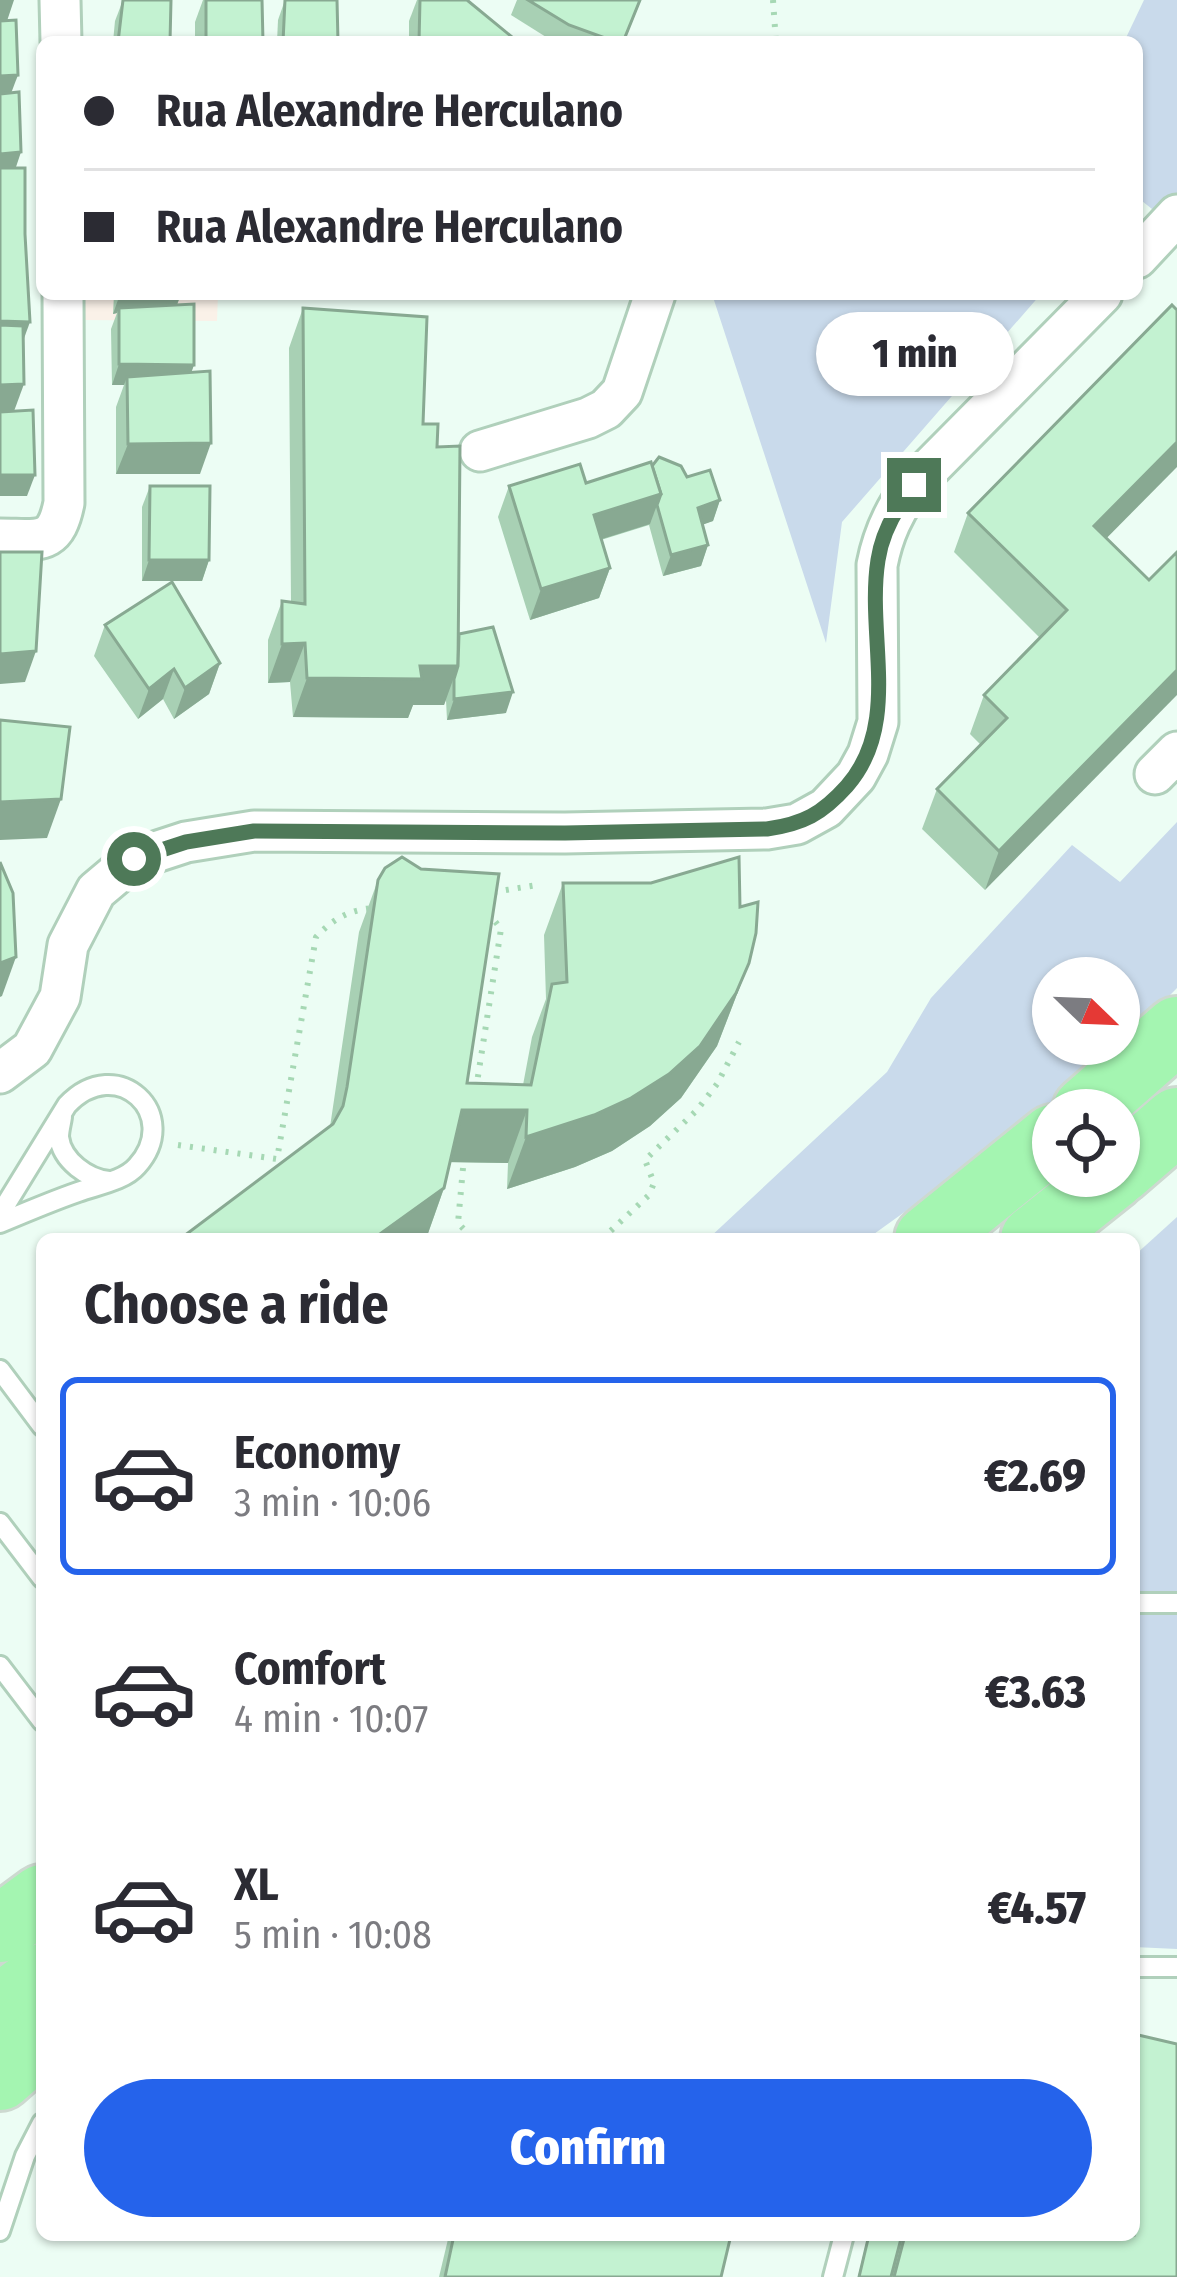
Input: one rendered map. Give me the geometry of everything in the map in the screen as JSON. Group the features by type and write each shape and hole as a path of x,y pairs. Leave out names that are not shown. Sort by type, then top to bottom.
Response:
{"highway":[{"path":"1110,1089 1177,1030"},
{"path":"1140,1153 1177,1121"},
{"path":"935,1233 1032,1155"},
{"path":"1042,1233 1087,1197"},
{"path":"0,2008 36,1981"},
{"path":"0,2078 36,2045"}],"street":[{"path":"60,0 61,36"},
{"path":"0,539 43,539 60,525 64,503 63,300"},
{"path":"480,451 606,409 622,392 654,300"},
{"path":"0,1073 32,1049 59,998 68,945 97,891 134,859 186,842 254,831 767,829 797,824 826,808 856,776 878,722 877,565 898,505 1096,300"}],"lane":[{"path":"92,1085 119,1087 146,1103 153,1136 136,1168 0,1218 78,1093 92,1085"},
{"path":"63,1112 59,1138 66,1156 94,1179 109,1181"},
{"path":"0,1370 36,1418"},
{"path":"0,1523 36,1570"},
{"path":"1140,1603 1177,1603"},
{"path":"0,1666 36,1713"},
{"path":"1140,1966 1177,1967"},
{"path":"0,2231 36,2135"},
{"path":"833,2277 842,2241"}],"path":[{"path":"773,0 776,36"},
{"path":"485,893 538,885"},
{"path":"473,1105 501,929 486,910 476,906"},
{"path":"178,1145 278,1159 316,937 346,914 384,908"},
{"path":"608,1233 649,1195 654,1184 645,1160 707,1097 739,1042"},
{"path":"464,1168 458,1223 467,1233"}],"shaded area":[{"path":"1144,0 1177,0 1177,229 1143,202 1143,36 1127,36"},
{"path":"81,300 218,300 217,321 81,320"},
{"path":"714,300 1036,300 842,522 826,643"},
{"path":"1177,822 1177,988 1140,1025 1140,957 1032,957 1032,1065 1101,1065 1080,1086 1032,1089 1032,1120 875,1233 714,1233 887,1072 931,998 1072,845 1120,882"},
{"path":"1177,1217 1177,1949 1140,1947 1140,1251"}],"building":[{"path":"123,0 171,0 170,36 119,36"},
{"path":"206,0 262,0 263,36 206,36"},
{"path":"285,0 337,0 338,36 283,36"},
{"path":"420,0 467,0 511,36 419,36"},
{"path":"528,0 640,0 625,36 599,36 569,25"},
{"path":"16,20 18,75 0,76 0,21"},
{"path":"19,92 21,152 0,154 0,94"},
{"path":"0,168 25,168 30,322 0,321"},
{"path":"194,304 194,365 119,364 119,308"},
{"path":"1172,305 1177,310 1177,442 1094,526 1149,580 1177,552 1177,670 999,851 937,789 1007,718 984,695 1067,610 968,513"},
{"path":"303,308 427,317 423,424 438,424 437,447 460,446 458,666 420,666 422,679 307,678 305,643 282,644 282,601 305,604"},
{"path":"0,325 23,326 24,384 0,385"},
{"path":"210,371 211,443 128,444 127,377"},
{"path":"33,410 35,475 0,475 0,412"},
{"path":"659,457 681,466 687,477 710,470 720,500 698,508 708,545 671,555 652,466"},
{"path":"651,462 661,494 594,515 610,568 541,589 509,486 580,464 586,483"},
{"path":"150,486 210,486 209,560 149,560"},
{"path":"0,552 42,552 36,651 0,654"},
{"path":"172,582 220,663 185,688 174,669 149,689 105,625"},
{"path":"493,627 513,692 454,699 459,634"},
{"path":"0,720 70,727 61,799 0,802"},
{"path":"402,857 421,869 499,874 467,1083 531,1085 552,984 567,982 563,883 651,883 739,857 740,907 758,902 756,933 736,993 700,1046 669,1074 594,1115 526,1137 527,1110 462,1110 444,1188 381,1233 188,1233 333,1124 343,1106 378,880 385,868"},
{"path":"0,862 13,893 16,957 0,963"},
{"path":"1140,2035 1177,2044 1177,2277 894,2277 903,2241 1140,2241"},
{"path":"453,2241 730,2241 721,2277 445,2277"},
{"path":"868,2241 900,2241 891,2277 859,2277"}],"route":[{"path":"134,859 186,842 254,831 565,833 767,829 797,824 826,808 856,776 868,754 878,722 880,547 898,505 914,485"}]}
